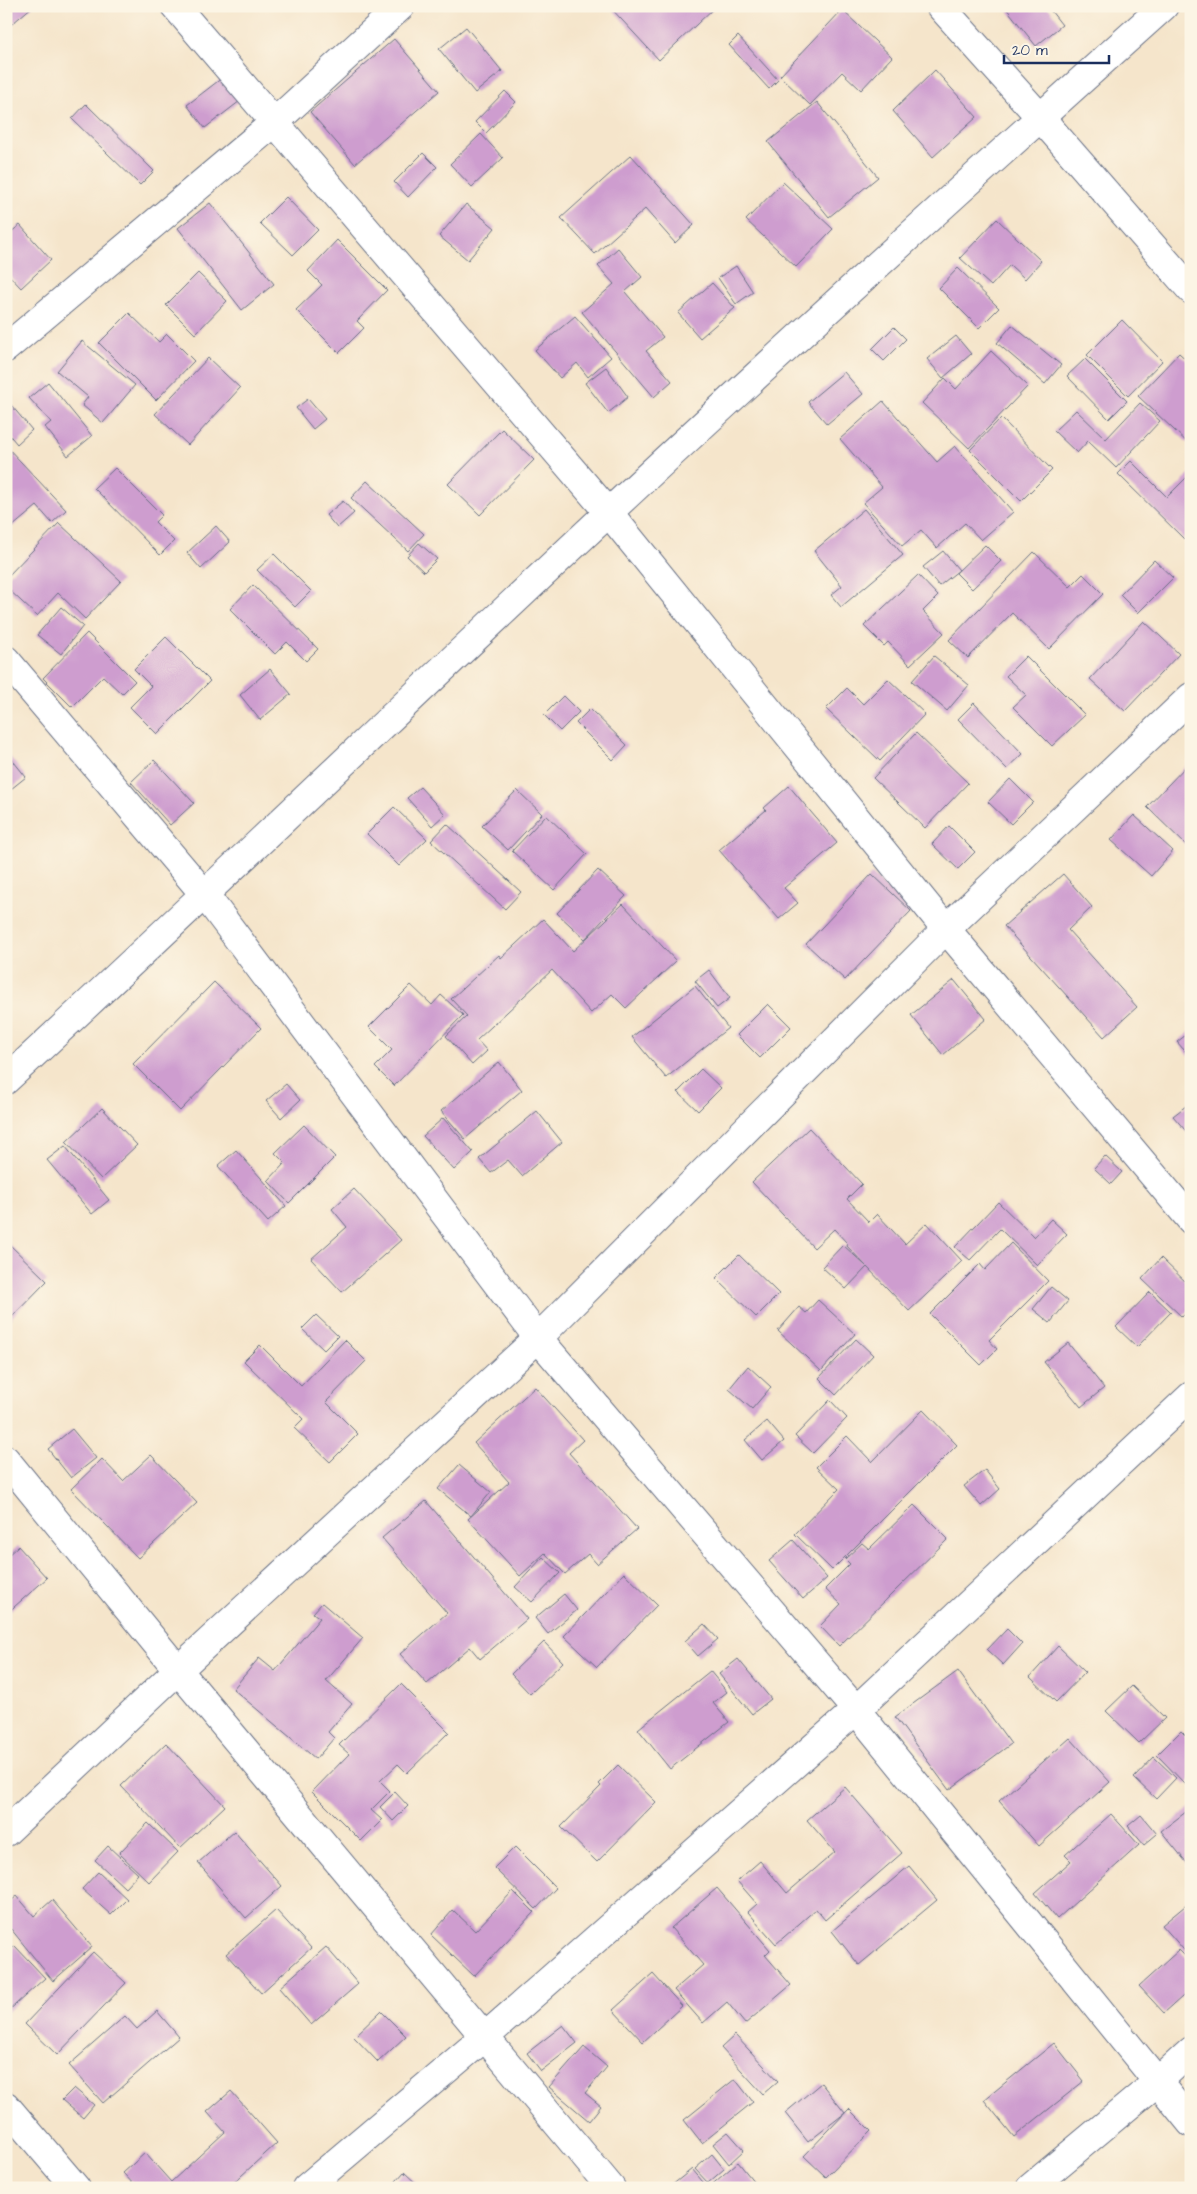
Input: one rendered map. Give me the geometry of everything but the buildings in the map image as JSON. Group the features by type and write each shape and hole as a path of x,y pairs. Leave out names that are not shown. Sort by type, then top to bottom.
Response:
{"street":[{"path":"175,6 609,513 946,929 1191,1220"},
{"path":"6,348 275,122 401,6"},
{"path":"940,6 1191,290"},
{"path":"6,1080 205,896 609,513 1040,117 1164,6"},
{"path":"6,660 205,896 538,1338 856,1710 1191,2123"},
{"path":"6,1832 178,1670 538,1338 946,929 1191,697"},
{"path":"306,2188 486,2036 856,1710 1191,1396"},
{"path":"6,1460 178,1670 486,2036 611,2188"},
{"path":"1030,2188 1157,2082 1191,2051"},
{"path":"6,2106 76,2188"}]}
